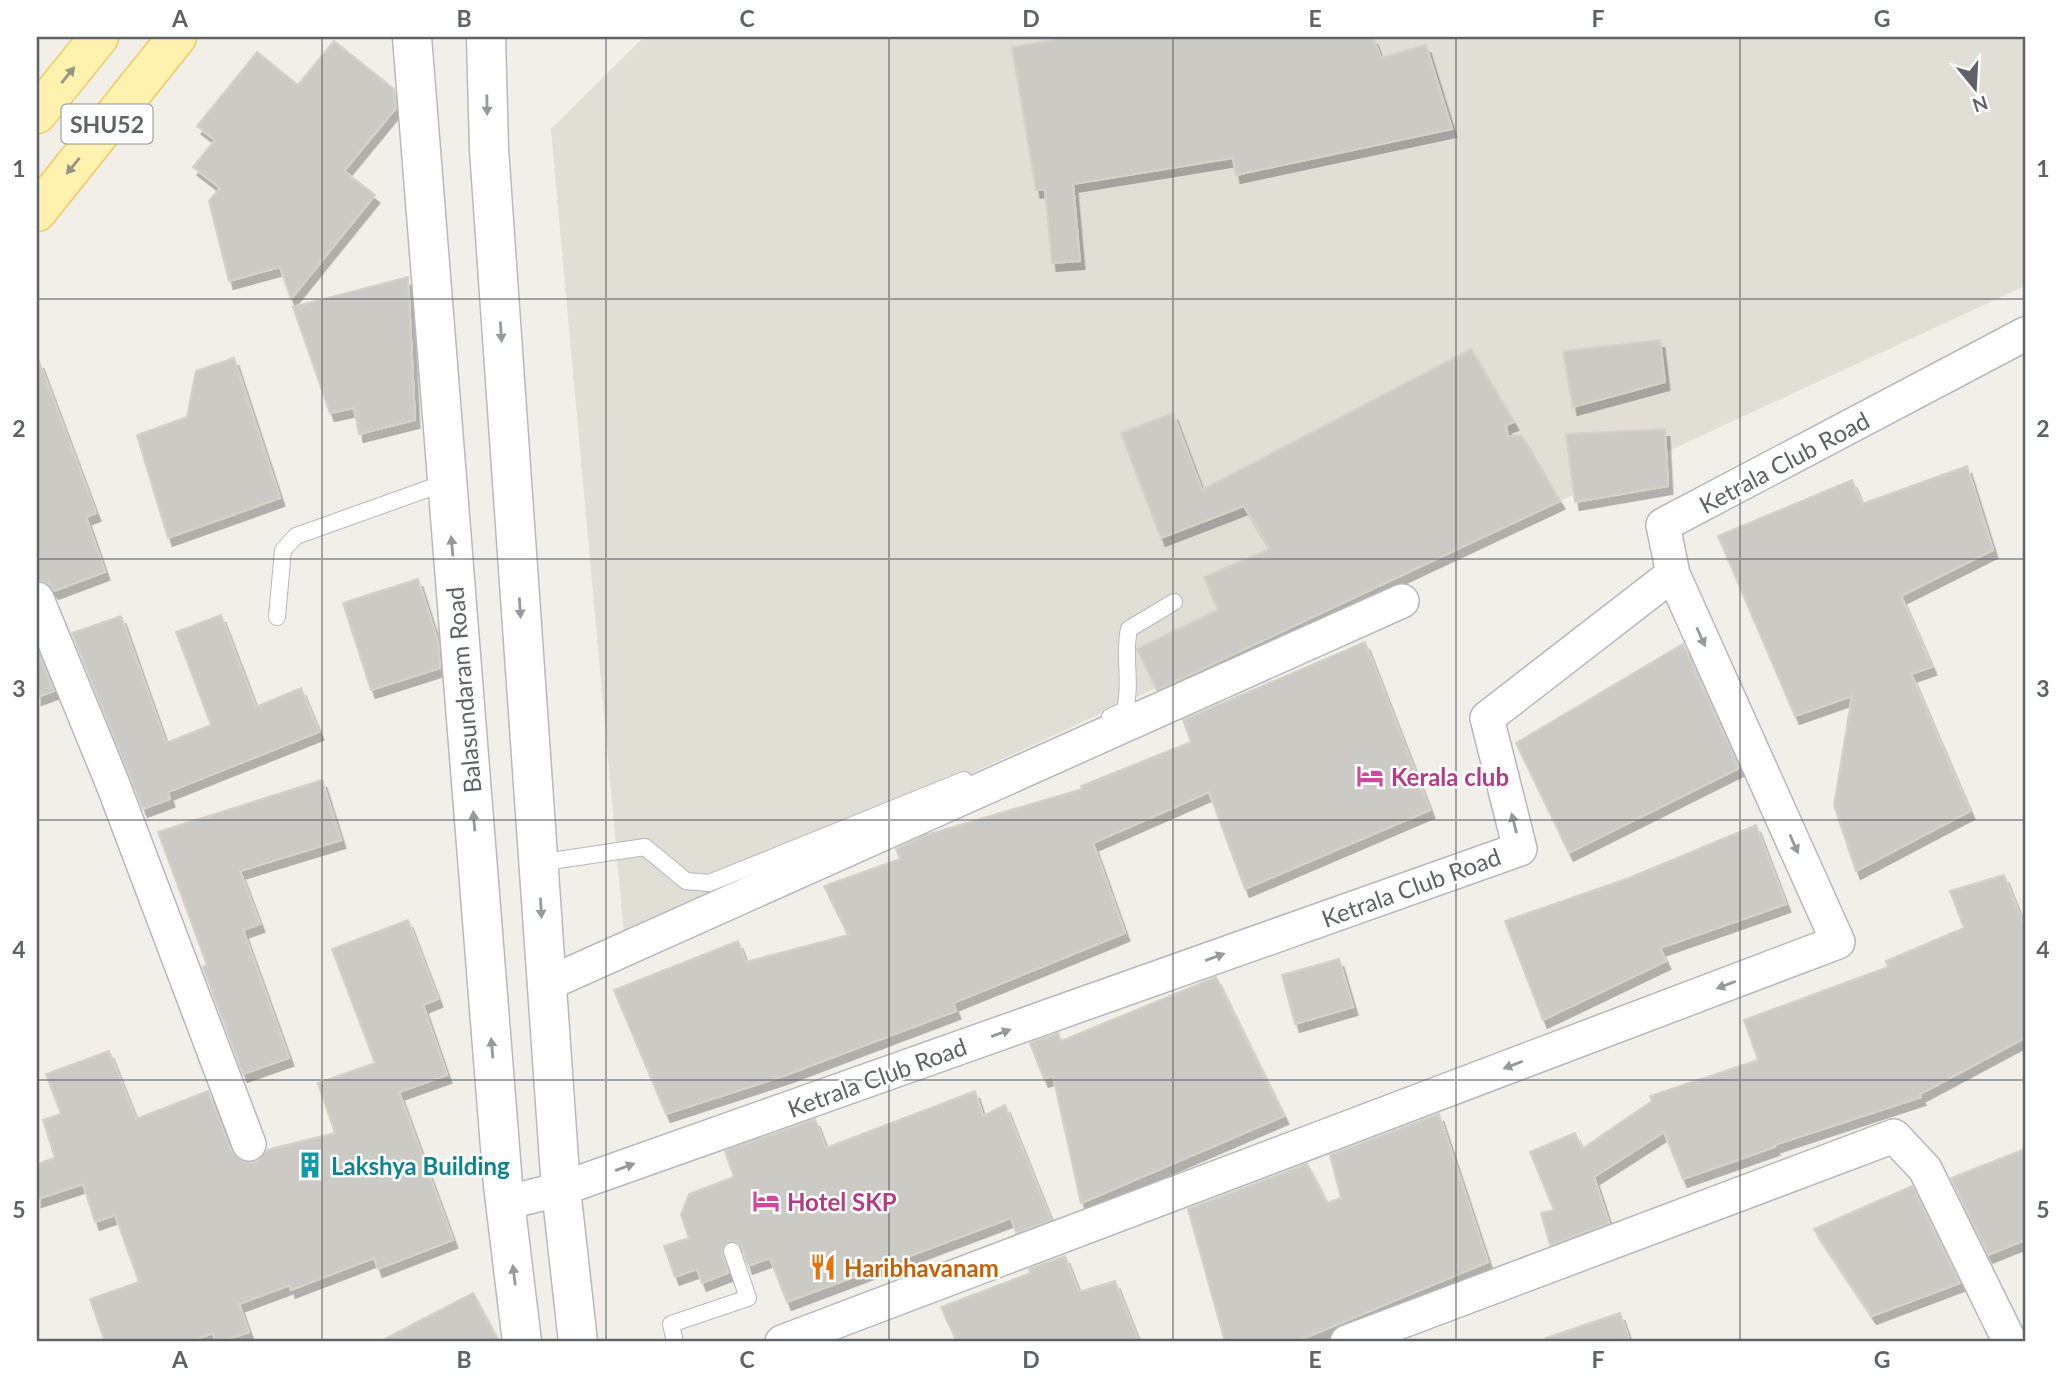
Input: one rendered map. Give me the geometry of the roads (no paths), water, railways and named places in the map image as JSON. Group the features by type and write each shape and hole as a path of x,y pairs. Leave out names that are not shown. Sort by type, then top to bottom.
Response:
{"main road":[{"name":"SHU52","path":"37,114 99,37"},
{"name":"SHU52","path":"37,212 177,37"},
{"name":"Balasundaram Road","path":"412,37 505,1203 522,1342"},
{"path":"486,37 489,162 545,985 561,1189 578,1342"}],"street":[{"name":"Ketrala Club Road","path":"561,1189 1520,849 1487,718 1674,574 1663,525 2025,334"},
{"path":"782,1342 1838,942 1674,574"},
{"path":"37,599 112,782 250,1144"},
{"path":"545,985 1402,601"},
{"path":"1347,1342 1894,1136 1925,1169 2010,1342"},
{"path":"505,1203 561,1189"}],"lane":[{"path":"277,617 283,550 296,536 447,482"},
{"path":"538,863 645,847 686,881 709,883 1015,760 1125,710 1130,689 1125,644 1129,629 1174,602"},
{"path":"675,1342 671,1324 748,1298 732,1251"}],"place":[{"name":"Kerala club","path":"1370,776"},
{"name":"Lakshya Building","path":"310,1165"},
{"name":"Hotel SKP","path":"766,1201"},
{"name":"Haribhavanam","path":"823,1267"}]}
